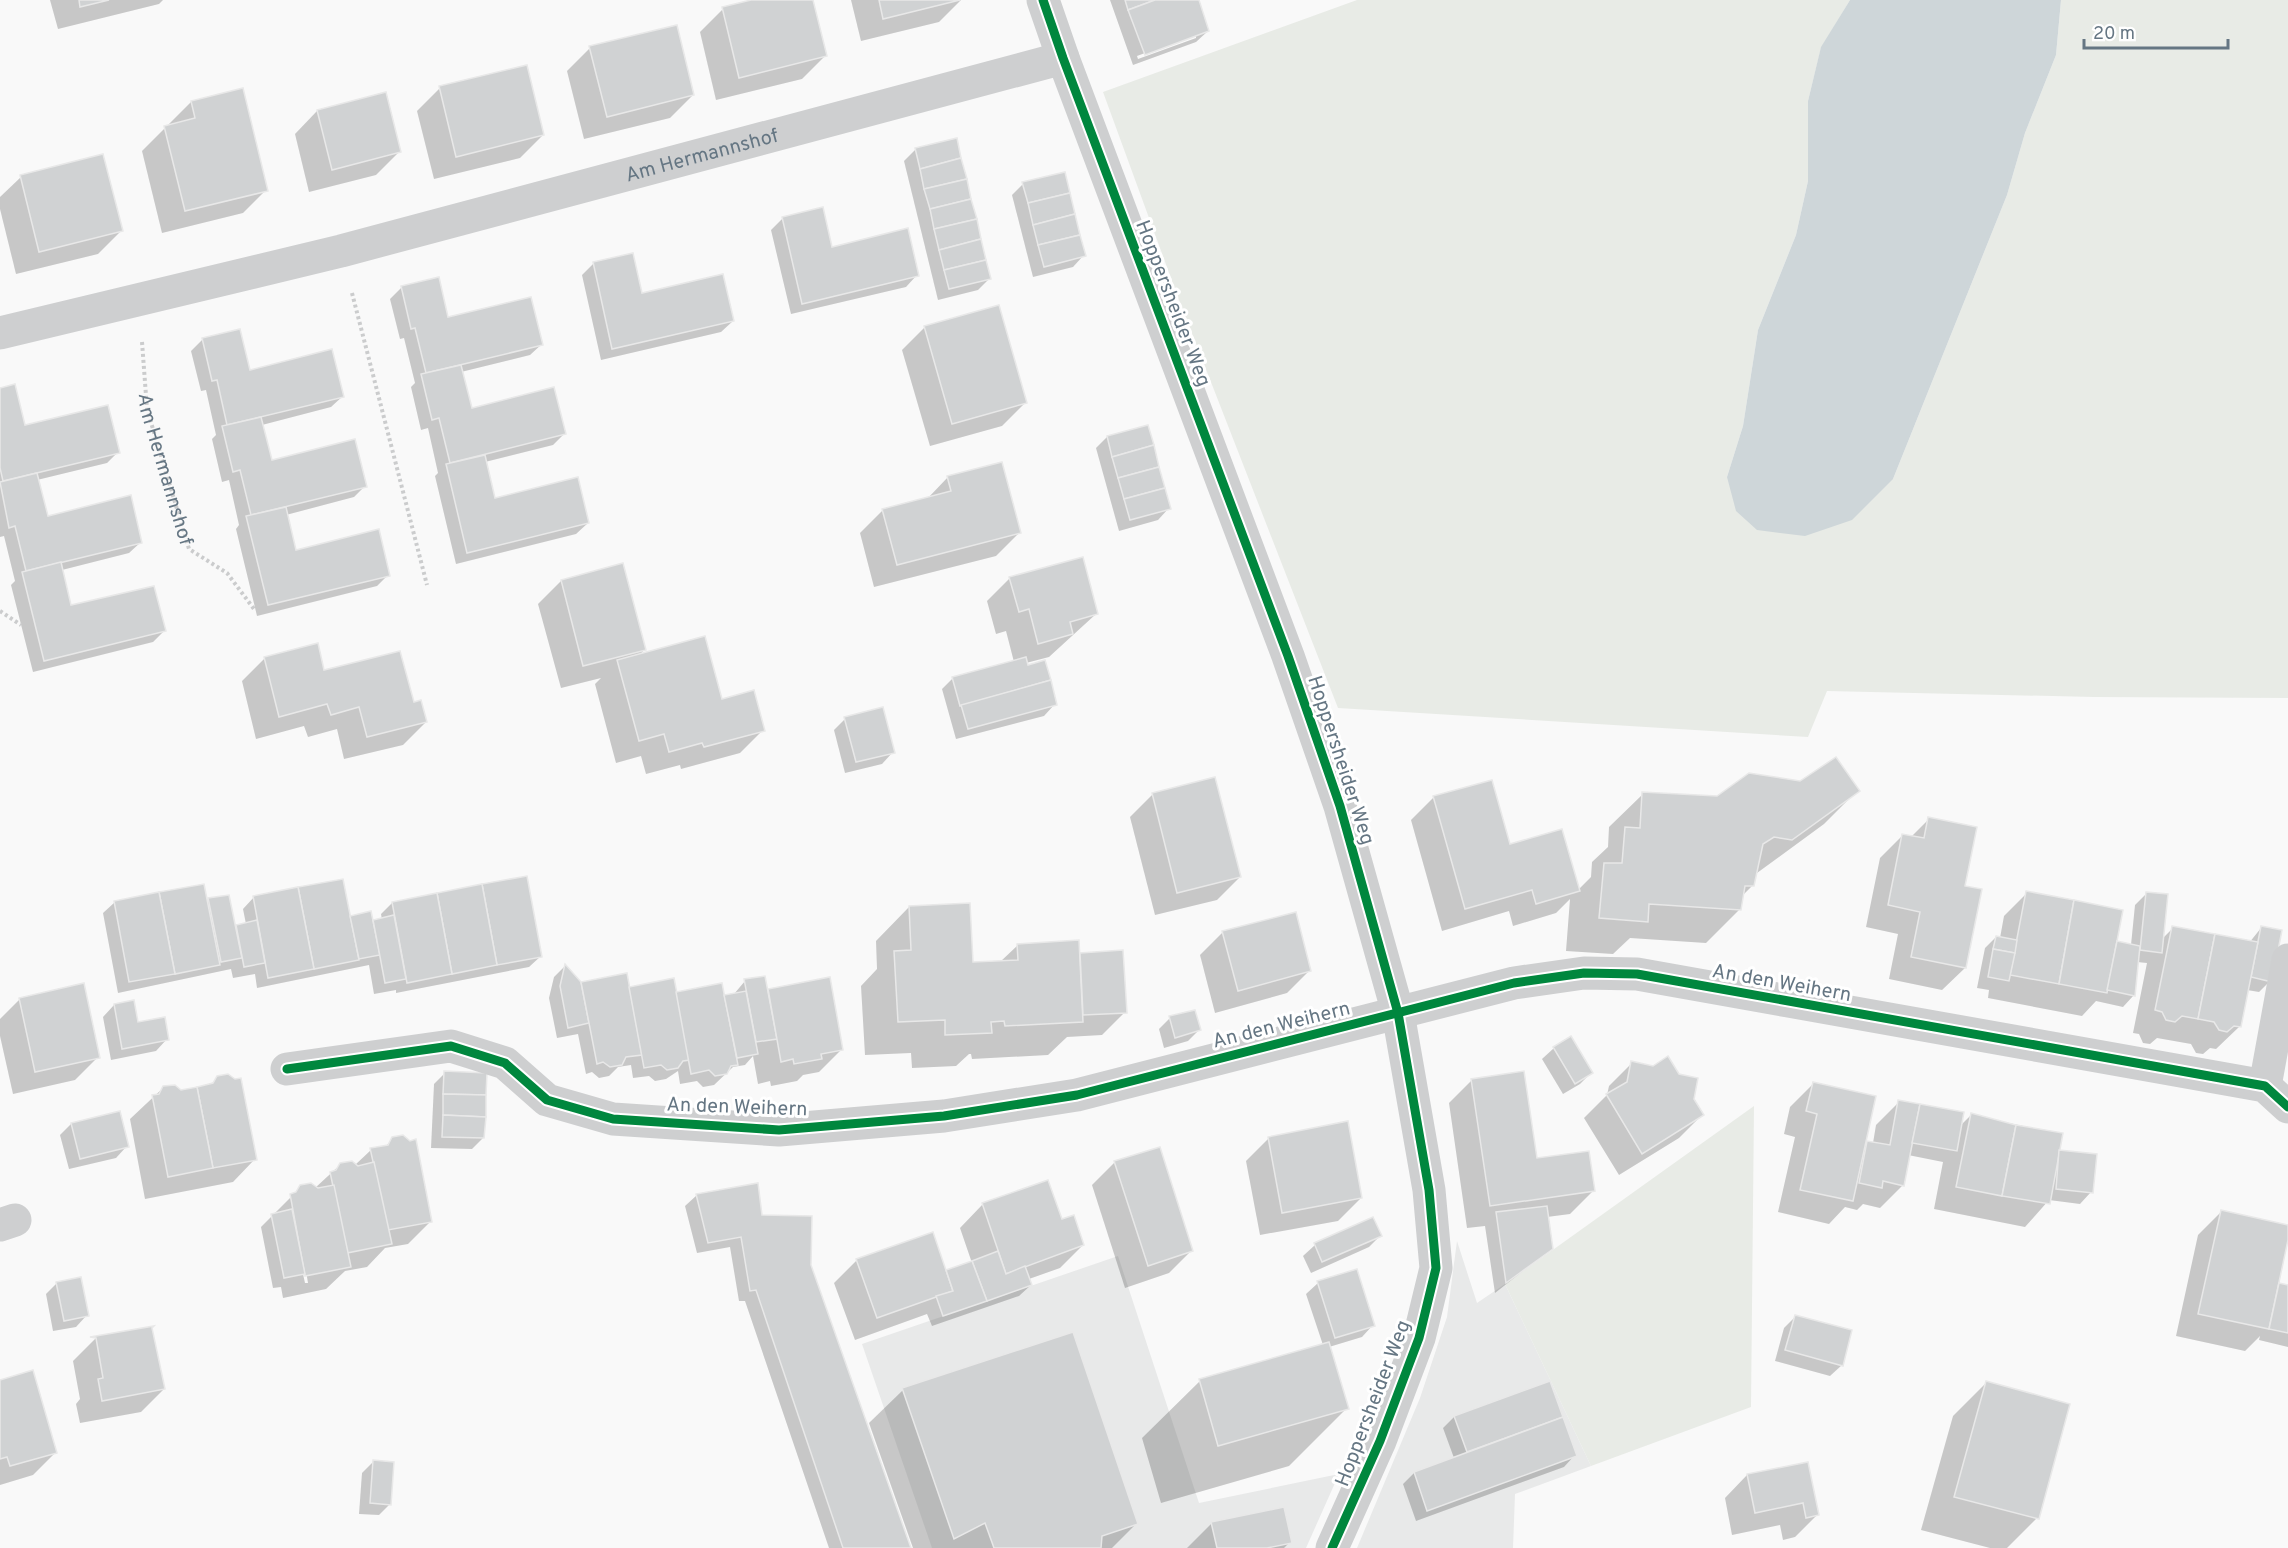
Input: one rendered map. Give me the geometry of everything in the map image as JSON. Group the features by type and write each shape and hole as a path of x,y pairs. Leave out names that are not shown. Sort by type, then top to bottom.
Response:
{"street":[{"name":"Hoppersheider Weg","path":"1043,0 1288,656 1340,806 1398,1013 1429,1190 1436,1268 1419,1338 1380,1441 1332,1548"},
{"name":"Am Hermannshof","path":"0,333 341,251 1063,58"},
{"name":"An den Weihern","path":"287,1069 451,1046 505,1063 547,1100 613,1119 779,1130 944,1116 1077,1095 1514,983 1584,973 1637,974 2276,1097 2288,960"}],"path":[{"path":"341,251 427,585"},
{"path":"0,611 21,625"}],"shaded area":[{"path":"1357,0 1850,0 1821,48 1808,101 1808,181 1796,235 1758,330 1743,426 1727,477 1893,479 2007,195 2025,133 2056,55 2061,0 2288,0 2288,698 2094,697 1827,691 1808,737 1338,708 1179,300 1103,92"},
{"path":"1850,0 2061,0 2056,55 2025,133 2007,195 1893,479 1852,520 1805,536 1757,530 1736,511 1727,477 1743,426 1758,330 1796,235 1808,181 1808,101 1821,47"},
{"path":"1754,1106 1751,1407 1591,1466 1505,1284"},
{"path":"1457,1241 1477,1303 1505,1284 1591,1466 1515,1494 1513,1548 1357,1548 1420,1398 1447,1317"},
{"path":"1118,1256 1199,1503 1339,1474 1306,1548 932,1548 862,1344"}],"building":[{"path":"79,0 109,0 80,7"},
{"path":"751,0 813,0 827,56 739,78 722,7"},
{"path":"879,0 960,0 883,19"},
{"path":"1125,0 1155,0 1128,10"},
{"path":"1155,0 1199,0 1209,31 1145,55 1128,10"},
{"path":"677,25 694,95 607,117 589,46"},
{"path":"527,65 544,135 456,157 439,86"},
{"path":"243,88 268,191 185,211 164,126 195,118 191,101"},
{"path":"386,92 401,152 332,170 317,110"},
{"path":"957,138 961,158 920,169 915,148"},
{"path":"103,154 123,231 39,252 20,175"},
{"path":"961,158 967,179 924,189 920,169"},
{"path":"1065,172 1070,193 1028,203 1022,182"},
{"path":"967,179 971,199 930,209 924,189"},
{"path":"1070,193 1075,214 1033,225 1028,203"},
{"path":"971,199 977,219 934,229 930,209"},
{"path":"823,207 832,247 908,228 919,276 802,304 782,217"},
{"path":"1075,214 1080,235 1038,245 1033,225"},
{"path":"977,219 981,239 939,250 934,229"},
{"path":"1080,235 1086,256 1044,267 1038,245"},
{"path":"981,239 986,260 944,270 939,250"},
{"path":"633,253 642,293 723,274 734,321 612,349 593,262"},
{"path":"986,260 991,279 949,289 944,270"},
{"path":"439,277 448,317 531,297 543,345 426,373 415,328 411,329 401,286"},
{"path":"999,305 1027,403 952,424 924,326"},
{"path":"240,329 250,370 332,349 344,397 227,425 217,380 212,381 202,338"},
{"path":"461,365 472,408 554,387 566,434 450,463 439,418 432,420 421,374"},
{"path":"15,384 25,425 108,405 120,453 3,481 0,468 0,388"},
{"path":"261,417 272,460 355,439 367,487 251,515 240,470 233,472 222,426"},
{"path":"1148,425 1154,445 1112,457 1107,436"},
{"path":"1154,445 1159,467 1118,478 1112,457"},
{"path":"485,455 495,498 578,477 589,523 467,553 446,464"},
{"path":"1002,462 1021,533 897,565 882,509 951,491 947,476"},
{"path":"1159,467 1165,488 1124,499 1118,478"},
{"path":"37,473 48,516 131,495 142,543 26,571 15,526 9,528 0,482"},
{"path":"1165,488 1171,509 1130,520 1124,499"},
{"path":"286,507 296,550 379,529 390,576 268,605 246,516"},
{"path":"1083,557 1098,614 1070,622 1073,634 1038,644 1029,609 1019,612 1009,577"},
{"path":"61,562 71,605 154,586 166,631 44,661 22,572"},
{"path":"623,563 646,650 583,666 561,580"},
{"path":"705,636 722,699 754,690 765,731 704,747 702,743 669,752 664,734 639,741 617,660"},
{"path":"318,643 324,670 400,651 414,702 421,700 427,722 367,737 359,707 331,715 327,704 279,717 264,657"},
{"path":"1026,657 1028,665 1045,660 1051,680 960,706 952,677"},
{"path":"1051,680 1057,705 968,729 961,705"},
{"path":"883,707 895,753 856,762 844,717"},
{"path":"1836,757 1860,791 1792,840 1774,837 1763,844 1754,886 1745,886 1741,910 1649,904 1648,922 1599,918 1604,863 1622,863 1625,827 1640,828 1642,792 1717,796 1749,773 1800,781"},
{"path":"1215,777 1241,877 1177,893 1152,793"},
{"path":"1492,780 1510,844 1562,829 1580,891 1536,904 1532,890 1465,909 1433,796"},
{"path":"1928,817 1977,827 1965,886 1982,889 1966,968 1911,957 1920,912 1888,905 1902,834 1924,838"},
{"path":"527,876 542,957 497,965 482,884"},
{"path":"343,879 359,960 314,969 298,887"},
{"path":"204,884 220,965 175,974 159,892"},
{"path":"482,884 497,965 452,974 437,893"},
{"path":"298,887 314,969 268,978 253,896"},
{"path":"2026,891 2074,900 2059,984 2010,975"},
{"path":"159,892 175,974 129,982 114,901"},
{"path":"2146,892 2168,894 2162,953 2140,950"},
{"path":"437,893 452,974 407,983 392,902"},
{"path":"229,895 242,958 221,962 208,898"},
{"path":"2074,900 2123,910 2107,993 2059,984"},
{"path":"970,903 973,962 1018,960 1017,944 1079,940 1083,1022 1005,1026 1004,1021 991,1022 992,1033 945,1035 945,1020 898,1022 894,951 911,950 909,906"},
{"path":"371,911 380,955 359,959 350,916"},
{"path":"1296,912 1311,971 1238,991 1222,931"},
{"path":"394,915 406,979 385,983 373,920"},
{"path":"257,920 265,963 244,967 236,925"},
{"path":"2172,926 2215,934 2198,1019 2182,1016 2175,1022 2166,1020 2162,1012 2155,1010"},
{"path":"2261,926 2282,930 2272,982 2251,977"},
{"path":"2215,934 2258,942 2241,1027 2234,1026 2227,1032 2219,1030 2214,1022 2198,1019"},
{"path":"1996,936 2017,940 2015,953 1993,949"},
{"path":"2117,941 2140,946 2135,996 2107,990"},
{"path":"1993,949 2015,953 2009,981 1988,977"},
{"path":"1123,950 1127,1013 1083,1015 1080,953"},
{"path":"565,964 581,982 589,1023 568,1028 560,986"},
{"path":"627,973 642,1055 626,1057 622,1065 610,1067 603,1062 597,1064 581,982"},
{"path":"765,976 777,1039 756,1042 744,979"},
{"path":"830,977 843,1050 821,1054 822,1059 794,1064 793,1059 781,1062 768,989"},
{"path":"674,978 690,1060 683,1061 678,1068 667,1070 661,1065 644,1068 629,987"},
{"path":"84,983 100,1058 35,1072 19,998"},
{"path":"722,983 738,1065 731,1066 727,1074 715,1076 709,1070 691,1074 676,992"},
{"path":"746,991 758,1054 737,1058 724,995"},
{"path":"134,1000 138,1022 165,1017 169,1040 122,1049 114,1004"},
{"path":"1195,1010 1201,1030 1175,1038 1169,1016"},
{"path":"1571,1036 1593,1073 1575,1084 1553,1047"},
{"path":"1668,1056 1679,1074 1698,1078 1694,1099 1704,1115 1642,1154 1606,1094 1627,1082 1631,1061 1653,1066"},
{"path":"444,1071 487,1073 486,1095 443,1094"},
{"path":"1524,1071 1537,1158 1589,1151 1595,1191 1490,1206 1471,1079"},
{"path":"228,1074 235,1079 241,1078 257,1160 213,1168 197,1087 213,1083 217,1076"},
{"path":"1813,1082 1876,1096 1853,1201 1800,1190 1817,1114 1806,1111"},
{"path":"175,1085 181,1090 197,1087 213,1168 168,1177 152,1095 159,1094 163,1086"},
{"path":"443,1094 486,1095 486,1117 443,1115"},
{"path":"1898,1100 1920,1104 1904,1186 1883,1181 1882,1188 1859,1183 1867,1141 1890,1145"},
{"path":"1920,1104 1964,1112 1957,1151 1912,1143"},
{"path":"120,1111 129,1147 80,1159 71,1123"},
{"path":"1971,1113 2016,1125 2002,1196 1956,1187"},
{"path":"443,1115 486,1117 484,1138 442,1137"},
{"path":"1348,1121 1362,1198 1282,1213 1268,1137"},
{"path":"2016,1125 2063,1133 2050,1204 2002,1196"},
{"path":"403,1135 410,1141 416,1139 432,1222 388,1230 370,1148 388,1145 392,1137"},
{"path":"1160,1147 1193,1251 1148,1266 1114,1161"},
{"path":"2059,1150 2097,1154 2093,1193 2056,1189"},
{"path":"352,1161 358,1166 374,1162 392,1244 347,1253 330,1172 336,1170 340,1163"},
{"path":"1048,1180 1062,1219 1074,1215 1084,1245 1006,1274 982,1203"},
{"path":"311,1183 318,1188 334,1185 351,1267 305,1276 290,1194 296,1192 300,1185"},
{"path":"758,1183 762,1215 812,1216 811,1265 911,1548 843,1548 756,1290 750,1291 741,1237 708,1243 696,1194"},
{"path":"1547,1206 1553,1249 1506,1283 1496,1212"},
{"path":"292,1209 305,1274 284,1278 271,1214"},
{"path":"2221,1210 2288,1225 2288,1240 2269,1329 2198,1314"},
{"path":"1373,1217 1382,1236 1322,1262 1314,1243"},
{"path":"933,1232 953,1291 877,1318 856,1259"},
{"path":"998,1251 1006,1274 1025,1266 1032,1285 987,1301 972,1261"},
{"path":"972,1261 987,1301 943,1316 936,1296 953,1291 946,1270"},
{"path":"1357,1269 1375,1326 1335,1338 1317,1281"},
{"path":"81,1277 89,1316 64,1321 56,1282"},
{"path":"2279,1283 2288,1285 2288,1333 2269,1329"},
{"path":"1795,1315 1852,1330 1843,1366 1785,1350"},
{"path":"154,1326 152,1328 165,1389 102,1401 98,1379 103,1378 96,1338 90,1337"},
{"path":"1073,1332 1138,1524 1102,1536 1101,1548 994,1548 985,1523 954,1539 902,1388"},
{"path":"1329,1342 1349,1409 1218,1446 1199,1379"},
{"path":"33,1370 57,1453 10,1466 7,1457 0,1459 0,1380"},
{"path":"1550,1381 1563,1417 1467,1452 1454,1416"},
{"path":"1986,1381 2070,1404 2039,1519 1954,1497"},
{"path":"1563,1417 1577,1456 1427,1511 1414,1472"},
{"path":"373,1460 394,1462 391,1505 370,1503"},
{"path":"1808,1462 1819,1515 1806,1518 1803,1503 1755,1513 1747,1474"},
{"path":"1284,1507 1292,1543 1267,1548 1217,1548 1211,1522"}],"cycle path":[{"path":"1043,0 1288,656 1340,806 1398,1013 1429,1190 1436,1268 1419,1338 1380,1441 1332,1548"},
{"path":"287,1069 451,1046 505,1063 547,1100 613,1119 779,1130 944,1116 1077,1095 1514,983 1584,973 1637,974 2265,1086 2288,1107"}]}
